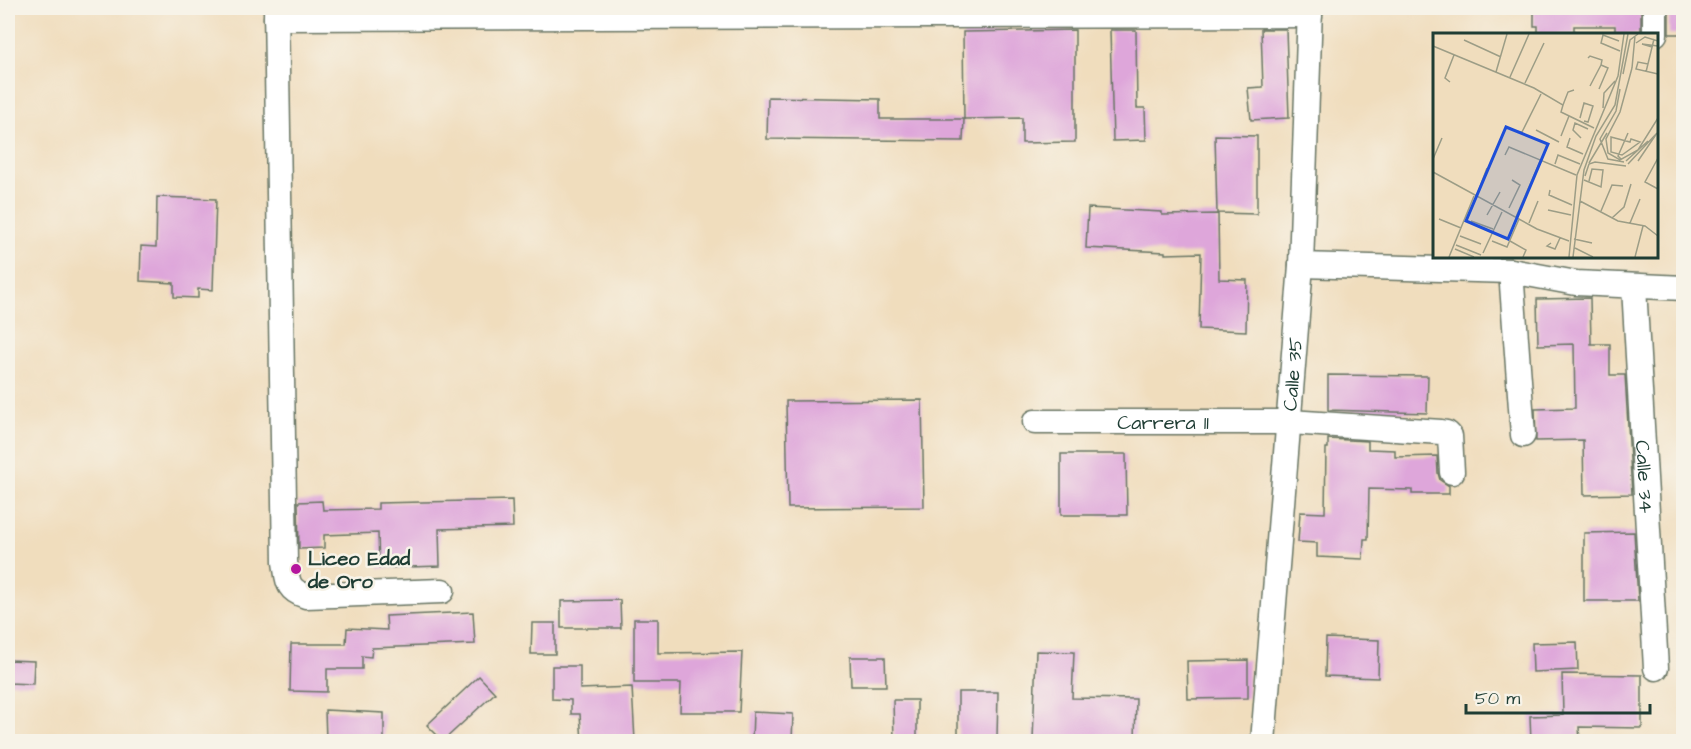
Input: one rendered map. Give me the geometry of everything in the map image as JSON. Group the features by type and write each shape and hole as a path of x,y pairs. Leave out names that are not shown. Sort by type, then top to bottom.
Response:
{"street":[{"path":"1655,8 1655,33"},
{"path":"442,591 306,596 296,592 288,583 285,556 276,13 1310,11"},
{"name":"Calle 35","path":"1263,741 1301,265 1310,11"},
{"path":"1301,265 1511,271 1576,283 1683,288"},
{"path":"1511,271 1522,435"},
{"name":"Calle 34","path":"1634,287 1656,668"},
{"name":"Carrera 11","path":"1035,422 1290,423 1447,433 1450,436 1452,472"}],"building":[{"path":"1534,8 1641,8 1641,33 1615,33 1615,26 1574,26 1574,33 1538,33 1538,26 1534,26"},
{"path":"1669,8 1683,8 1683,34 1669,34"},
{"path":"1261,29 1286,29 1289,118 1251,120 1248,88 1263,87"},
{"path":"1075,30 1075,142 1022,143 1022,118 964,119 963,32"},
{"path":"1110,30 1136,30 1137,108 1145,108 1146,140 1113,141"},
{"path":"768,97 880,99 880,119 964,119 963,141 767,139"},
{"path":"1215,135 1257,136 1257,214 1217,213"},
{"path":"157,197 216,199 213,290 198,289 198,298 174,297 174,283 140,281 141,246 156,247"},
{"path":"1088,208 1162,212 1162,215 1218,214 1219,279 1247,280 1246,331 1199,329 1201,253 1165,254 1165,252 1086,248"},
{"path":"1590,298 1591,344 1610,344 1610,375 1625,375 1632,494 1584,495 1583,440 1536,441 1535,409 1575,408 1574,344 1538,345 1537,299"},
{"path":"1328,375 1428,376 1427,413 1328,410"},
{"path":"922,400 924,507 788,508 786,401"},
{"path":"1328,439 1368,441 1368,449 1395,450 1395,457 1437,456 1440,480 1449,486 1449,494 1412,494 1412,490 1369,489 1368,539 1364,539 1363,559 1317,557 1317,543 1298,542 1300,512 1325,513"},
{"path":"1061,454 1126,454 1127,515 1061,515"},
{"path":"512,500 513,527 439,529 440,566 379,568 378,533 324,535 324,548 299,549 298,502 322,501 323,510 378,509 378,503"},
{"path":"1634,532 1638,601 1584,601 1584,533"},
{"path":"620,600 621,628 561,628 561,601"},
{"path":"473,612 475,644 372,648 371,657 362,656 362,669 327,669 327,692 290,691 291,644 346,644 347,628 387,630 386,616"},
{"path":"634,619 658,619 658,653 742,652 739,712 680,712 681,683 634,683"},
{"path":"532,623 555,623 555,654 531,654"},
{"path":"1326,638 1379,640 1378,678 1325,676"},
{"path":"1577,642 1578,670 1533,672 1532,643"},
{"path":"1036,651 1074,652 1072,698 1136,699 1135,741 1033,741"},
{"path":"850,657 885,657 886,686 851,686"},
{"path":"8,660 34,661 33,684 8,683"},
{"path":"1248,660 1248,698 1188,699 1187,661"},
{"path":"552,666 580,666 580,689 632,687 635,741 582,741 580,714 571,714 571,700 552,699"},
{"path":"1562,674 1642,675 1642,728 1579,727 1580,741 1531,741 1530,716 1563,715"},
{"path":"479,676 495,693 443,741 427,725"},
{"path":"958,692 998,692 997,738 958,737"},
{"path":"893,700 917,700 917,741 894,741"},
{"path":"325,710 384,713 384,741 326,740"},
{"path":"753,712 793,714 792,741 752,741"}],"place":[{"name":"Liceo Edad de Oro","path":"296,569"}]}
